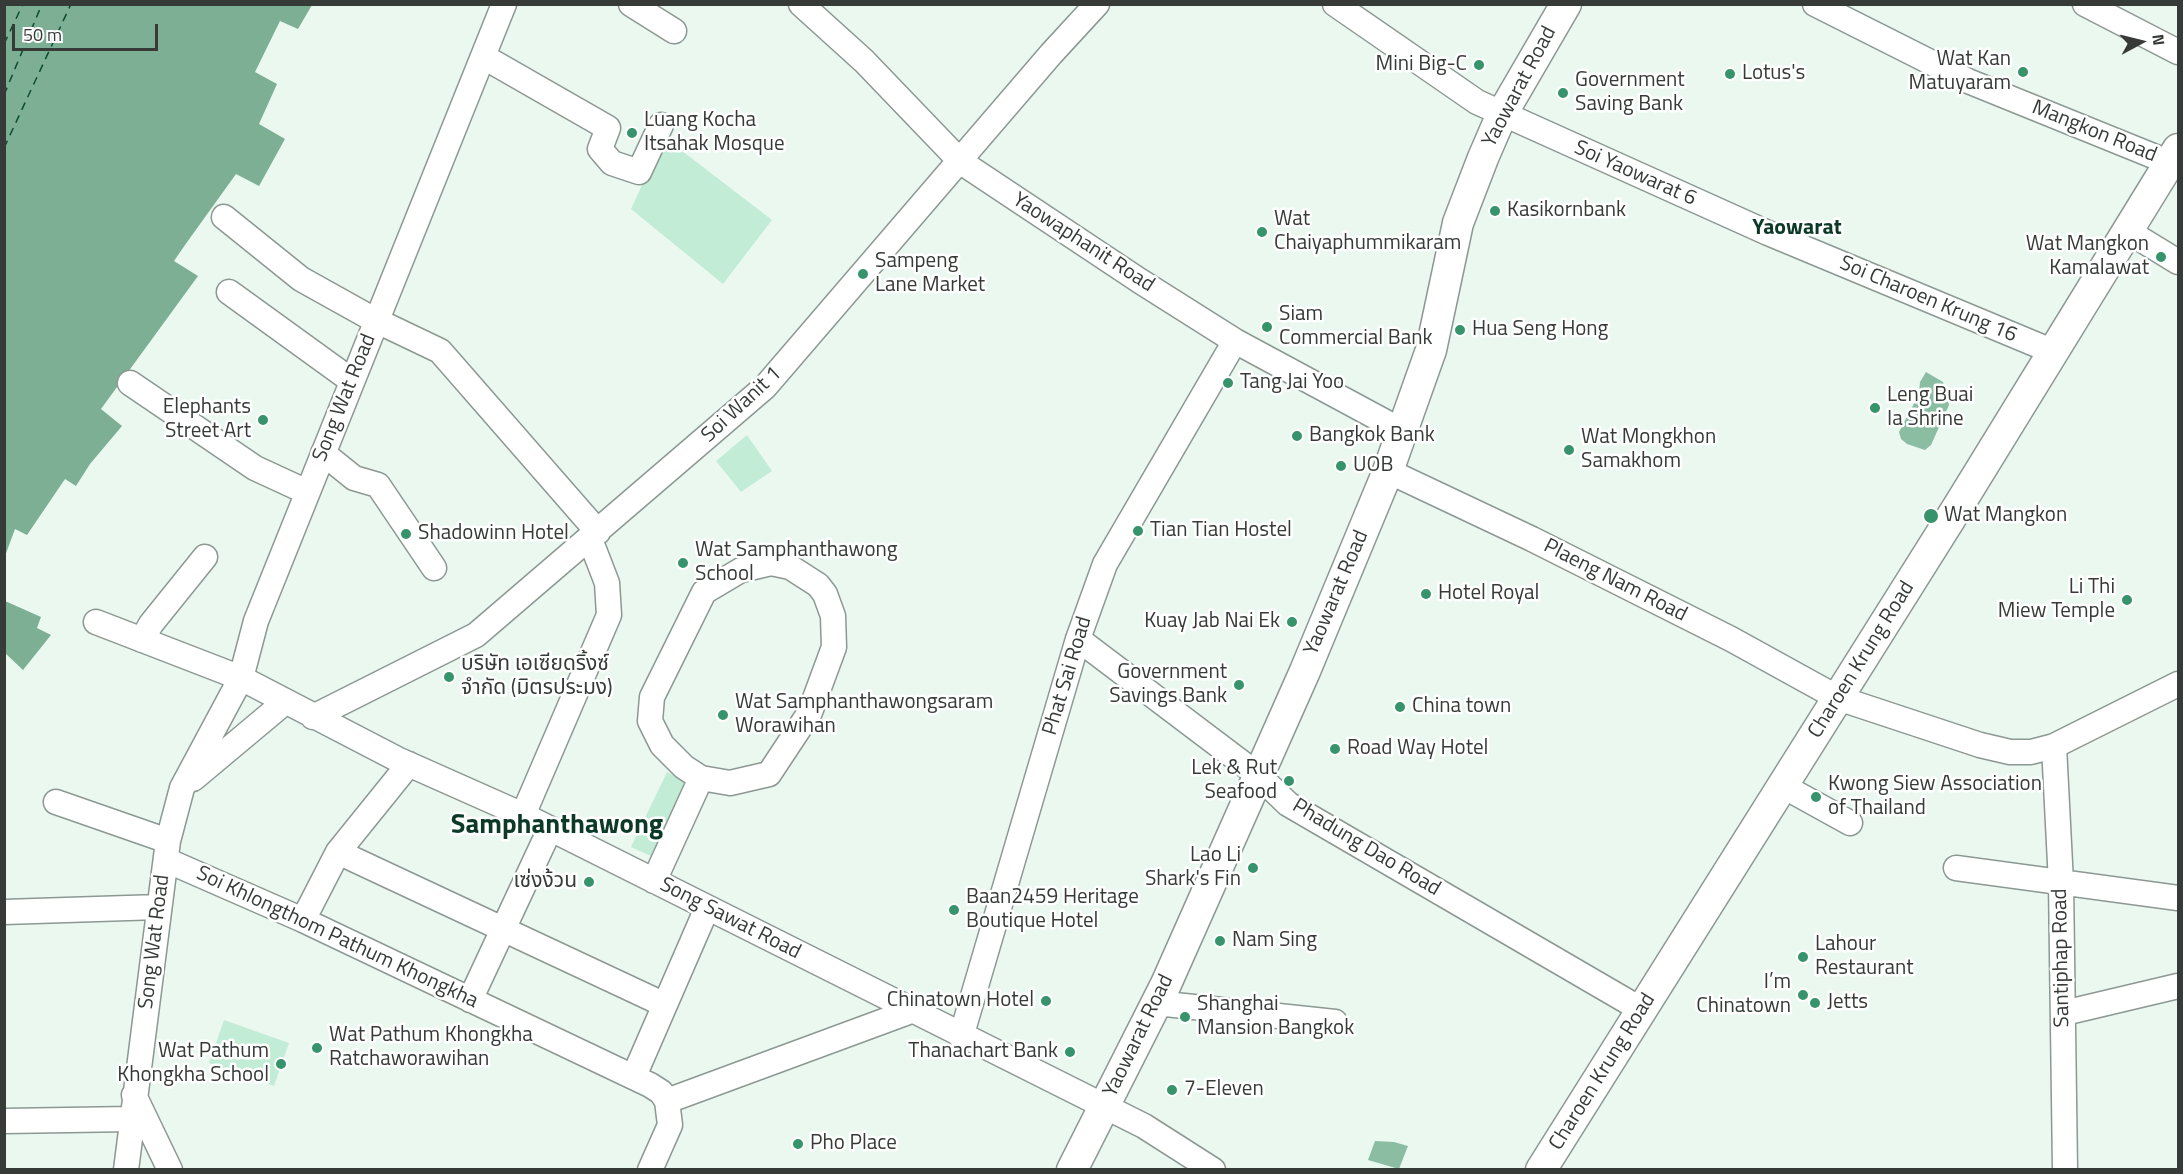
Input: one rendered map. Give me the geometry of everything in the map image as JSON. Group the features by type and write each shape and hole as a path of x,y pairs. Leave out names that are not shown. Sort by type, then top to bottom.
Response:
{"main road":[{"name":"Yaowarat Road","path":"1072,1170 1156,1003 1305,671 1388,471 1431,350 1458,223 1502,114 1566,4"},
{"name":"Charoen Krung Road","path":"1541,1170 2176,159"}],"street":[{"name":"Song Wat Road","path":"126,1170 167,850 182,788 242,678 256,621 504,4"},
{"path":"631,4 674,30"},
{"name":"Yaowaphanit Road","path":"801,4 864,61 961,162 1206,314 1235,341 1402,431"},
{"name":"Soi Wanit 1","path":"313,717 441,655 476,635 695,450 765,387 961,162 1051,54 1097,4"},
{"name":"Soi Yaowarat 6","path":"1335,4 1477,102 1768,233"},
{"name":"Mangkon Road","path":"1815,4 1968,81 2176,159"},
{"path":"2085,4 2178,52"},
{"path":"484,57 608,128 600,149 612,163 639,172 661,125"},
{"path":"224,217 301,279 376,321 440,351 594,535 607,583 609,615 523,815"},
{"path":"2129,232 2178,262"},
{"name":"Soi Charoen Krung 16","path":"1768,233 2054,352"},
{"path":"229,292 352,381"},
{"name":"Phat Sai Road","path":"961,1037 1078,639 1105,564 1235,341"},
{"path":"130,382 255,468 307,492"},
{"path":"323,453 354,478 378,485 434,568"},
{"name":"Plaeng Nam Road","path":"1388,471 1532,539 1731,639 1838,698 1980,746 2010,752 2031,752 2054,746 2178,684"},
{"path":"142,640 151,624 205,557"},
{"path":"771,563 790,567 818,585 825,594 833,616 834,647 810,712 770,774 730,783 701,778 684,767 662,745 650,721 652,698 704,592 741,570 771,563"},
{"name":"Song Sawat Road","path":"96,622 242,678 313,717 409,764 523,815 961,1037 1144,1126 1213,1170"},
{"name":"Phadung Dao Road","path":"1078,639 1258,775 1288,804 1642,1010"},
{"path":"182,788 285,702"},
{"name":"Santiphap Road","path":"2054,746 2061,883 2065,1170"},
{"path":"303,920 338,852 409,764"},
{"path":"654,881 701,778"},
{"path":"1783,786 1850,823"},
{"name":"Soi Khlongthom Pathum Khongkha","path":"56,802 167,850 303,920 633,1076 661,1092 667,1101"},
{"path":"470,1000 550,829"},
{"path":"338,852 663,1004"},
{"path":"1956,868 2178,898"},
{"path":"4,912 159,907"},
{"path":"633,1076 707,908"},
{"path":"2064,1013 2178,986"},
{"path":"1156,1003 1335,1022"},
{"path":"650,1170 670,1125 667,1101 911,1011"},
{"path":"135,1095 170,1170"},
{"path":"4,1121 132,1119"}],"shaded area":[{"path":"5,5 312,5 298,29 280,21 255,72 277,84 259,124 285,139 259,186 236,174 174,261 198,276 101,409 122,426 90,464 76,486 65,479 27,535 15,529 5,556"},
{"path":"664,137 772,220 723,284 631,209"},
{"path":"1926,372 1943,382 1949,405 1931,445 1925,450 1907,444 1901,439 1899,432 1919,394 1920,382"},
{"path":"747,435 772,471 741,492 716,461"},
{"path":"5,601 41,617 37,628 51,635 23,670 5,653"},
{"path":"667,772 691,784 655,858 631,847"},
{"path":"224,1020 289,1043 274,1086 209,1063"},
{"path":"1375,1141 1394,1142 1408,1146 1399,1169 1368,1160"}],"ferry route":[{"path":"4,44 23,4"},
{"path":"4,95 42,4"},
{"path":"4,148 71,4"}],"place":[{"name":"Mini Big-C","path":"1479,65"},
{"name":"Wat Kan Matuyaram","path":"2023,72"},
{"name":"Lotus's","path":"1730,74"},
{"name":"Government Saving Bank","path":"1563,93"},
{"name":"Luang Kocha Itsahak Mosque","path":"632,133"},
{"name":"Kasikornbank","path":"1495,211"},
{"name":"Wat Chaiyaphummikaram","path":"1262,232"},
{"name":"Wat Mangkon Kamalawat","path":"2161,257"},
{"name":"Sampeng Lane Market","path":"863,274"},
{"name":"Siam Commercial Bank","path":"1267,327"},
{"name":"Hua Seng Hong","path":"1460,330"},
{"name":"Tang Jai Yoo","path":"1228,383"},
{"name":"Leng Buai Ia Shrine","path":"1875,408"},
{"name":"Elephants Street Art","path":"263,420"},
{"name":"Bangkok Bank","path":"1297,436"},
{"name":"Wat Mongkhon Samakhom","path":"1569,450"},
{"name":"UOB","path":"1341,466"},
{"name":"Wat Mangkon","path":"1931,516"},
{"name":"Tian Tian Hostel","path":"1138,531"},
{"name":"Shadowinn Hotel","path":"406,534"},
{"name":"Wat Samphanthawong School","path":"683,563"},
{"name":"Hotel Royal","path":"1426,594"},
{"name":"Li Thi Miew Temple","path":"2127,600"},
{"name":"Kuay Jab Nai Ek","path":"1292,622"},
{"name":"บริษัท เอเซียดริ้งซ์ จำกัด (มิตรประมง)","path":"449,677"},
{"name":"Government Savings Bank","path":"1239,685"},
{"name":"China town","path":"1400,707"},
{"name":"Wat Samphanthawongsaram Worawihan","path":"723,715"},
{"name":"Road Way Hotel","path":"1335,749"},
{"name":"Lek & Rut Seafood","path":"1289,781"},
{"name":"Kwong Siew Association of Thailand","path":"1816,797"},
{"name":"Lao Li Shark's Fin","path":"1253,868"},
{"name":"เซ่งง้วน","path":"589,882"},
{"name":"Baan2459 Heritage Boutique Hotel","path":"954,910"},
{"name":"Nam Sing","path":"1220,941"},
{"name":"Lahour Restaurant","path":"1803,957"},
{"name":"I’m Chinatown","path":"1803,995"},
{"name":"Chinatown Hotel","path":"1046,1001"},
{"name":"Jetts","path":"1815,1003"},
{"name":"Shanghai Mansion Bangkok","path":"1185,1017"},
{"name":"Wat Pathum Khongkha Ratchaworawihan","path":"317,1048"},
{"name":"Thanachart Bank","path":"1070,1052"},
{"name":"Wat Pathum Khongkha School","path":"281,1064"},
{"name":"7-Eleven","path":"1172,1090"},
{"name":"Pho Place","path":"798,1144"}],"district":[{"name":"Yaowarat","path":"1797,229"},
{"name":"Samphanthawong","path":"557,826"}]}
